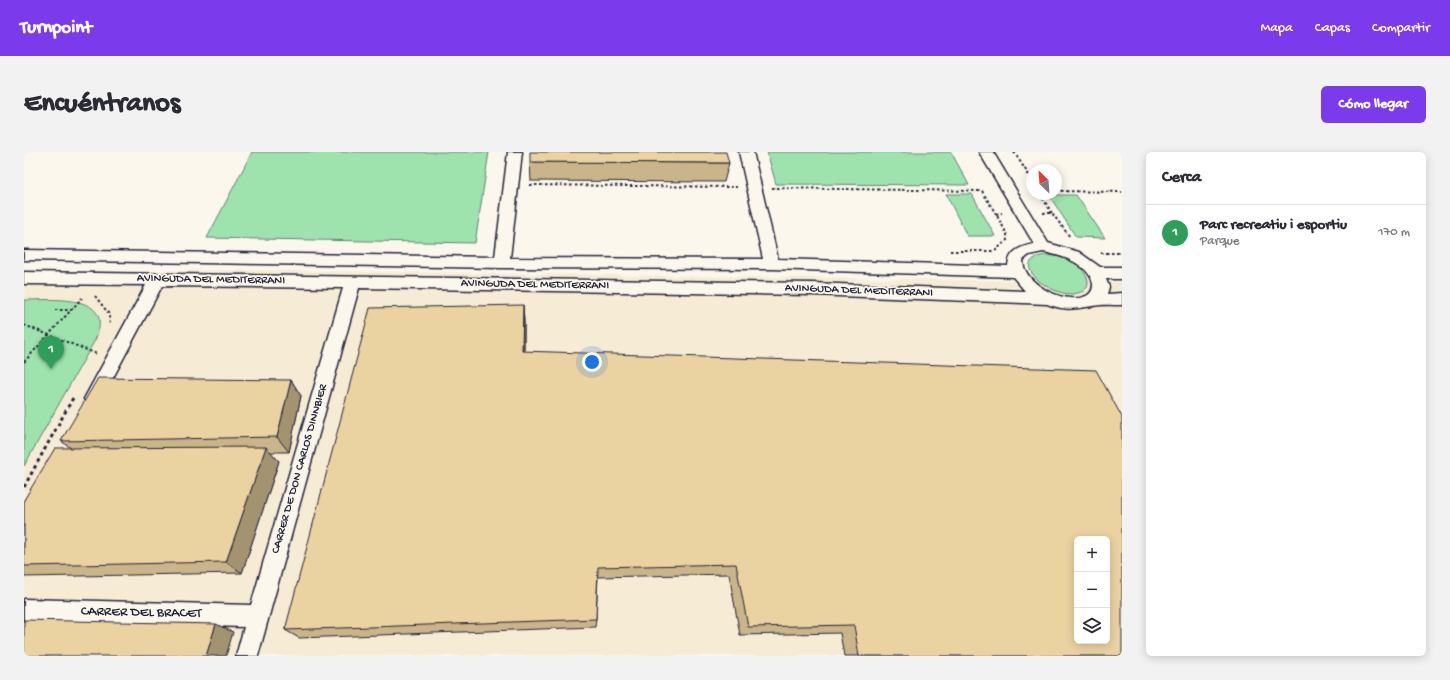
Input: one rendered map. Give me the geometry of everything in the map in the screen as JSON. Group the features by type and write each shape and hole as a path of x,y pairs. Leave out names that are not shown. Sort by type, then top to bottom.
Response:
{"street":[{"path":"502,263 515,152"},
{"path":"746,152 772,264"},
{"path":"986,152 1043,247"},
{"path":"1094,300 1102,289 1101,282 1096,273 1082,260 1063,251 1043,247 1023,251 1017,256 1015,263 1016,272 1024,283 1046,298 1073,304 1085,303 1094,300 1122,299"},
{"name":"AVINGUDA DEL MEDITERRANI","path":"24,255 502,263 772,264 1016,272"},
{"path":"1096,273 1122,273"},
{"name":"AVINGUDA DEL MEDITERRANI","path":"24,278 812,289 1046,298"},
{"path":"83,417 157,280"},
{"name":"CARRER DE DON CARLOS DINNBIER","path":"247,656 353,282"},
{"name":"CARRER DEL BRACET","path":"24,610 259,616"}],"path":[{"path":"1014,152 1026,171"},
{"path":"1062,191 1122,192"},
{"path":"1044,200 1052,214"},
{"path":"86,279 82,285 83,288 93,294 105,306 111,323 108,329"},
{"path":"24,362 82,298"},
{"path":"55,310 71,310"},
{"path":"24,325 97,354"},
{"path":"93,361 100,348"},
{"path":"24,487 78,389"}],"shaded area":[{"path":"252,270 1122,282 1122,656 24,656 24,272"}],"green space":[{"path":"252,152 489,152 475,243 207,238"},
{"path":"767,152 951,152 969,185 776,184"},
{"path":"946,194 972,194 995,236 967,236"},
{"path":"1062,195 1076,195 1105,238 1076,237 1052,200 1062,200"},
{"path":"1046,255 1067,259 1078,266 1083,271 1088,281 1088,285 1085,289 1072,294 1062,293 1043,284 1030,270 1030,264 1035,258"},
{"path":"24,300 64,300 78,302 89,306 97,314 99,324 95,340 24,466"}],"building":[{"path":"530,152 726,152 729,163 530,162"},
{"path":"523,305 522,351 1096,370 1122,417 1122,656 859,656 854,625 748,627 736,564 598,567 596,619 285,630 370,308"},
{"path":"98,378 291,380 277,437 61,441"},
{"path":"266,447 226,562 24,566 24,500 55,448"},
{"path":"24,620 216,624 206,656 24,656"}],"place":[{"name":"Parc recreatiu i esportiu","path":"51,369"}]}
